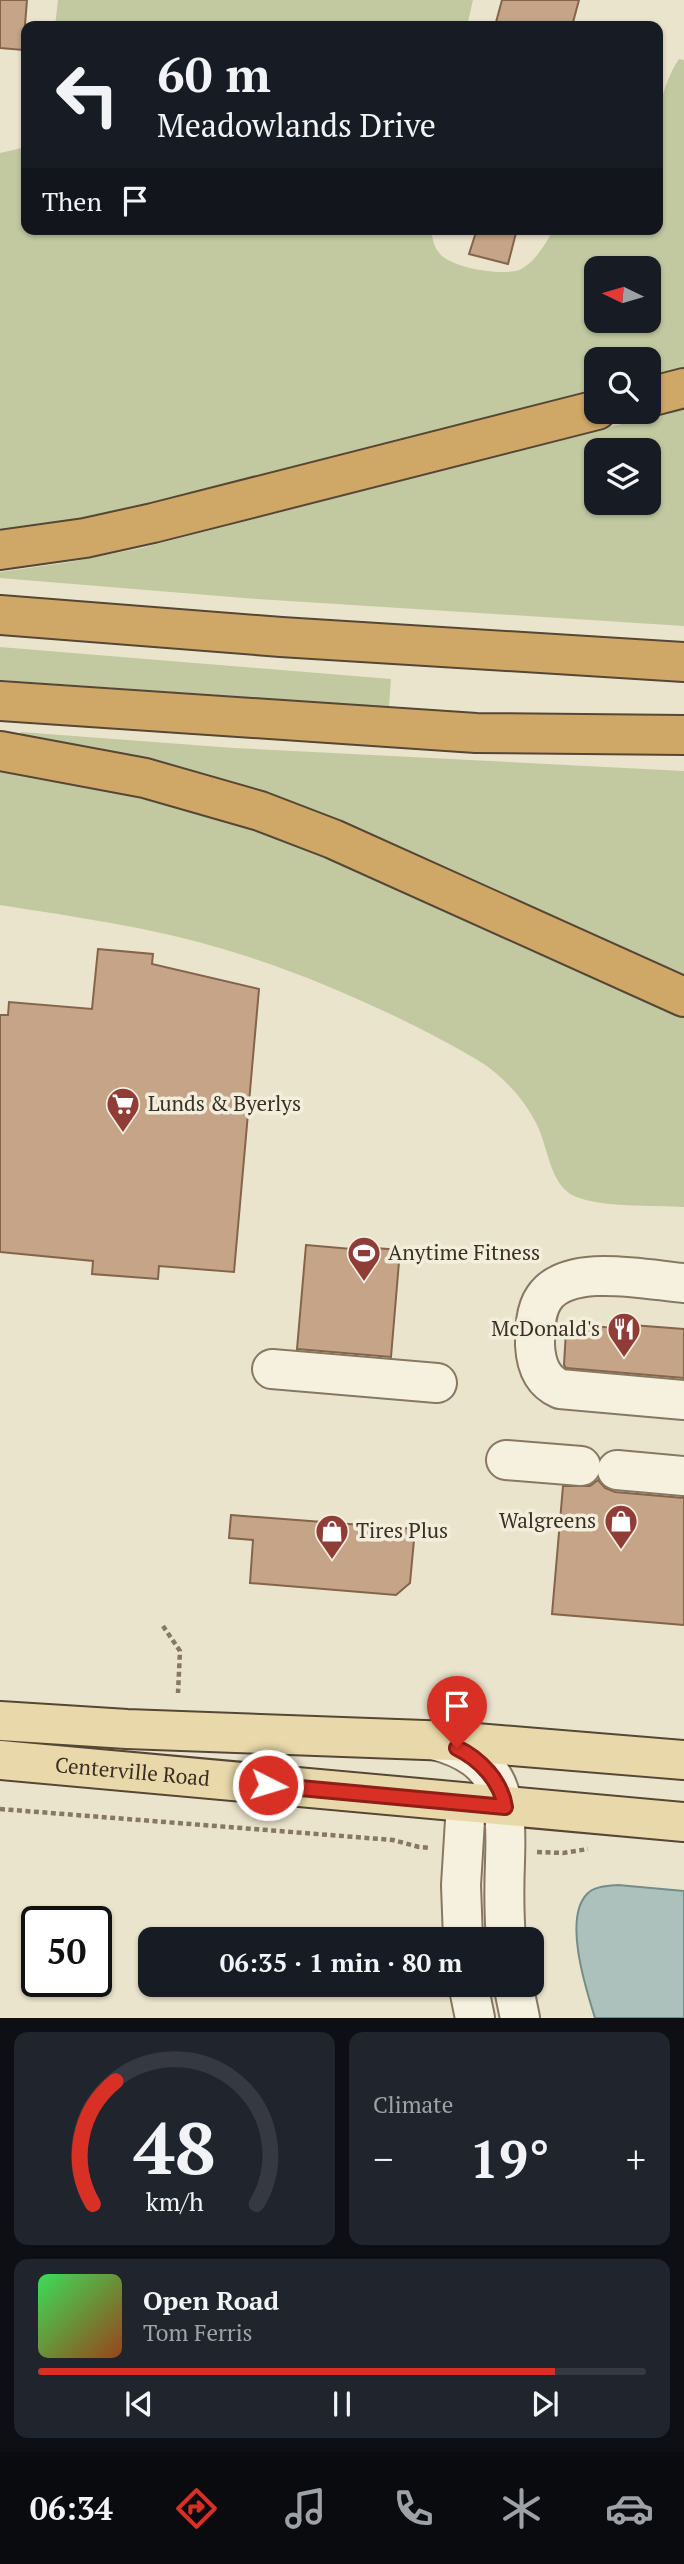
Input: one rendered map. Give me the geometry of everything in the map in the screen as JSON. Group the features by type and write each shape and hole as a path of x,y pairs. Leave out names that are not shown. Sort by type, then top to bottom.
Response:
{"highway":[{"path":"661,394 684,388"},
{"path":"0,550 85,538 153,523 584,413"},
{"path":"0,615 332,641 684,662"},
{"path":"0,701 476,733 684,735"},
{"path":"0,751 132,775 260,811 334,839 684,997"}],"main road":[{"name":"Centerville Road","path":"0,1721 128,1729 431,1740 684,1760"},
{"name":"Centerville Road","path":"0,1760 684,1822"}],"street":[{"path":"684,1283 602,1276 580,1277 567,1281 544,1297 536,1322 537,1365 548,1382 567,1391 684,1400"},
{"path":"272,1369 437,1383"},
{"path":"506,1460 684,1476"},
{"path":"431,1740 457,1748 476,1759 495,1783 505,1807 506,1927"},
{"path":"463,1927 461,1885 466,1804"},
{"path":"471,1997 475,2018"},
{"path":"516,1997 520,2018"}],"path":[{"path":"163,1626 181,1654 178,1693"},
{"path":"0,1809 393,1840 419,1847"}],"green space":[{"path":"58,0 473,0 468,21 56,21"},
{"path":"679,59 684,60 684,372 661,378 661,347 584,347 584,398 240,491 0,538 0,153 21,148 21,235 432,235 436,248 446,259 478,270 511,272 530,263 550,235 663,235 663,95"},
{"path":"684,408 684,626 257,599 0,578 0,572 141,548 622,424 661,424 661,414"},
{"path":"0,647 391,679 389,707 0,680"},
{"path":"21,732 234,748 684,771 684,979 20,739"},
{"path":"0,765 190,808 301,845 684,1015 684,1207 612,1204 574,1196 559,1183 531,1114 504,1080 479,1061 419,1028 321,983 196,941 112,923 0,905"}],"water":[{"path":"618,1885 684,1891 684,2018 595,2018 579,1954 577,1920 580,1905 590,1891"}],"building":[{"path":"0,0 27,0 25,21 21,21 21,50 0,48"},
{"path":"502,0 579,0 573,21 496,21"},
{"path":"475,235 515,235 508,264 469,254"},
{"name":"Lunds & Byerlys","path":"98,949 153,954 152,964 259,989 234,1272 159,1266 158,1279 92,1274 93,1261 0,1252 0,1015 8,1015 9,1002 92,1009"},
{"path":"306,1245 400,1250 391,1357 297,1349"},
{"name":"McDonald's","path":"632,1325 684,1329 684,1378 566,1368 564,1365 566,1330 595,1332 595,1326 632,1330"},
{"name":"Walgreens","path":"598,1480 605,1488 615,1492 684,1498 684,1625 552,1614 563,1486 590,1486"},
{"name":"Tires Plus","path":"231,1515 415,1529 410,1583 396,1595 250,1583 253,1540 229,1538"}],"place":[{"name":"Lunds & Byerlys","path":"123,1134"},
{"name":"Anytime Fitness","path":"364,1283"},
{"name":"McDonald's","path":"624,1359"},
{"name":"Walgreens","path":"621,1551"},
{"name":"Tires Plus","path":"332,1561"}],"route":[{"path":"268,1785 505,1807 491,1776 476,1759 457,1748"}]}
